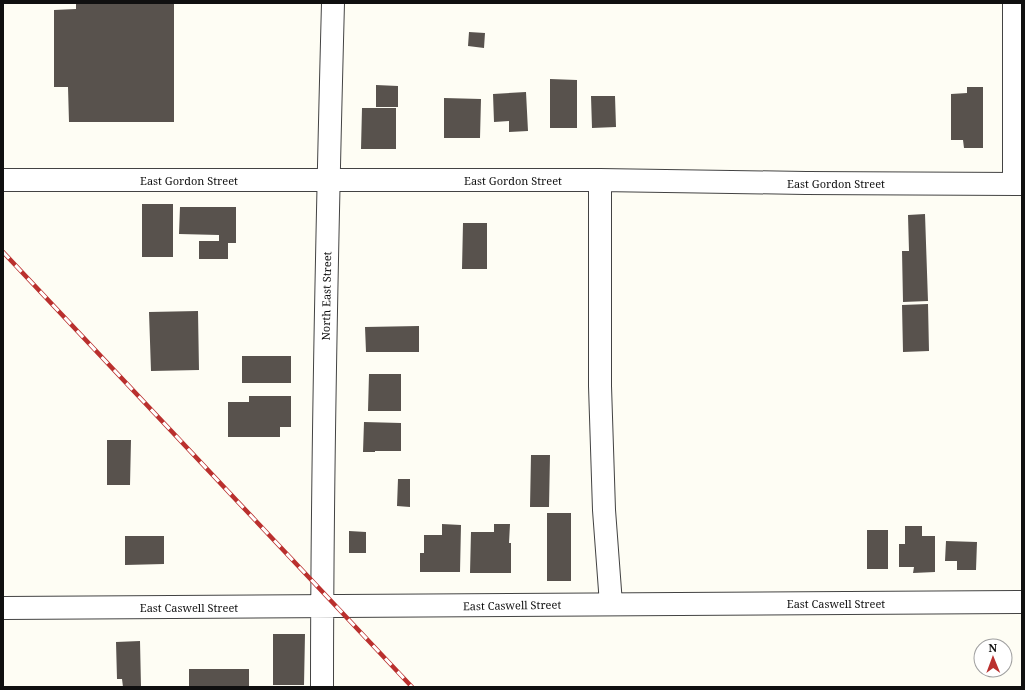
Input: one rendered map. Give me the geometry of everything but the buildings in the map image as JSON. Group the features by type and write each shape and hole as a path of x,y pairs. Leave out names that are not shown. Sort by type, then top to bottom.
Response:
{"street":[{"name":"North East Street","path":"322,687 328,180 333,3"},
{"path":"1014,3 1018,184"},
{"name":"East Gordon Street","path":"3,180 600,180 806,184 1018,184"},
{"path":"600,180 600,386 604,510 611,604"},
{"name":"East Caswell Street","path":"3,608 322,598 611,604 1022,602"}],"railway":[{"path":"3,252 412,687"}]}
